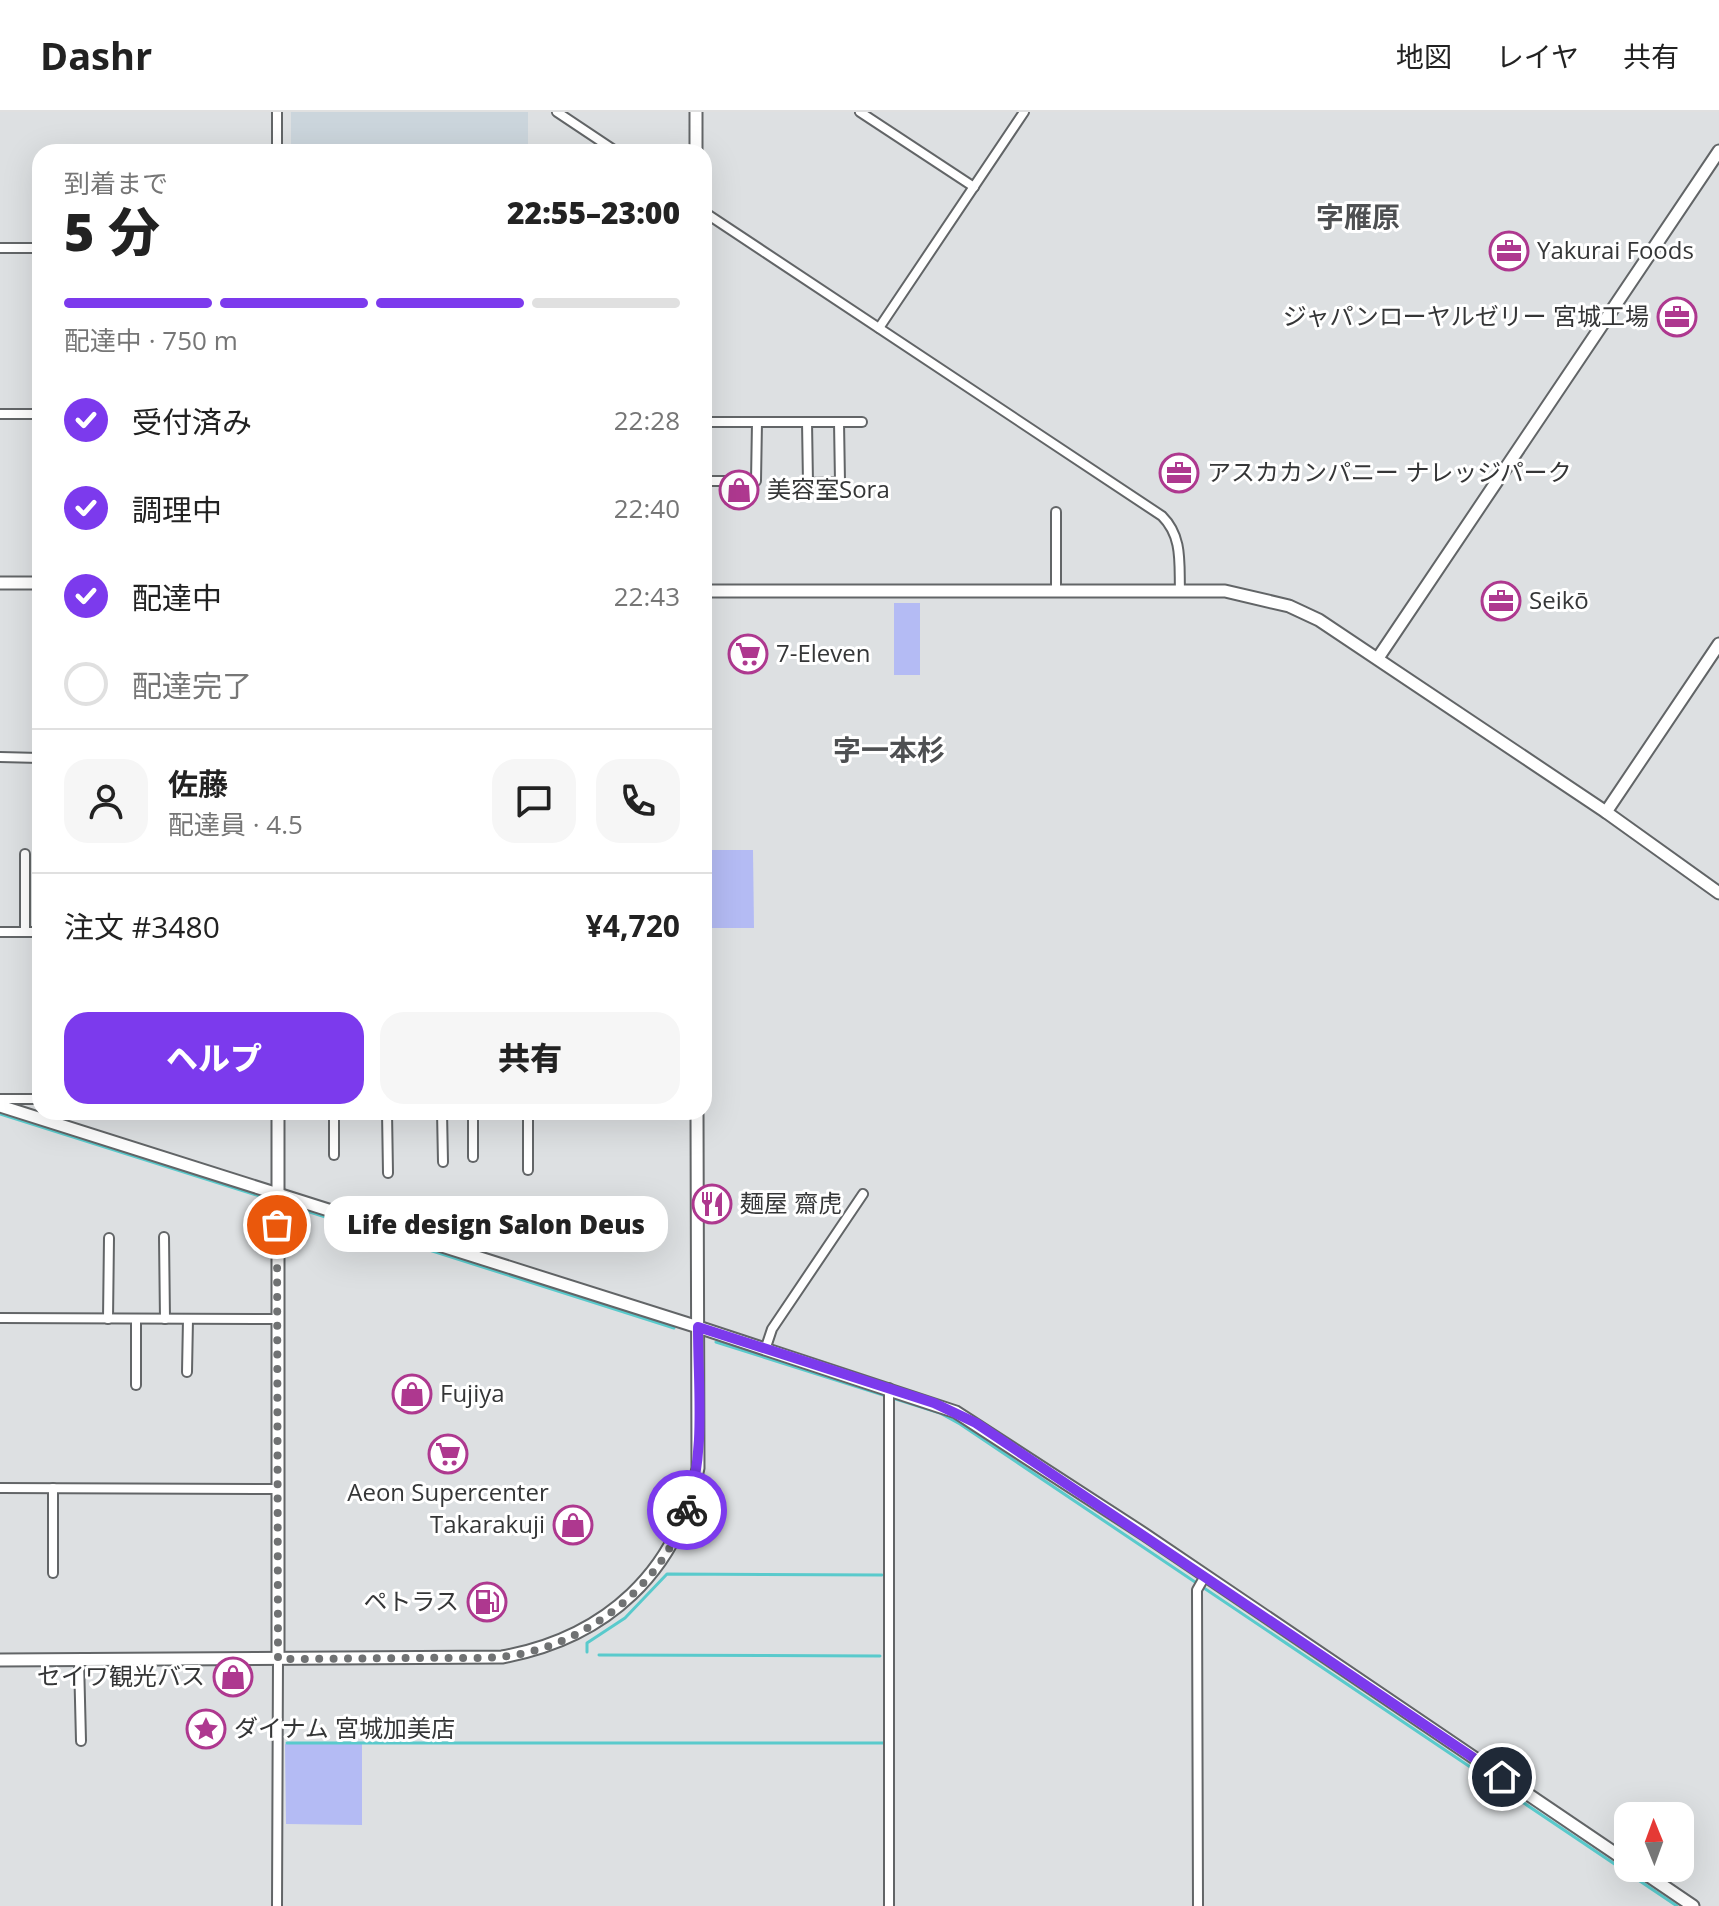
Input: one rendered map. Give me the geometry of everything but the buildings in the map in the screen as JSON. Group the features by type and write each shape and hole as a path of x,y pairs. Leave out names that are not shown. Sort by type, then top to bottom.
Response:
{"street":[{"path":"277,112 277,144"},
{"path":"557,112 605,144"},
{"path":"696,112 696,144"},
{"path":"860,112 974,187"},
{"path":"879,328 1024,112"},
{"path":"1378,658 1719,151"},
{"path":"712,217 1162,516 1175,533 1178,543 1180,591"},
{"path":"0,248 32,248"},
{"path":"0,414 32,414"},
{"path":"712,422 862,422"},
{"path":"712,481 756,481 757,422"},
{"path":"807,422 808,483 840,482 839,422"},
{"path":"1056,512 1056,592"},
{"path":"0,583 32,583"},
{"path":"712,591 1225,591 1289,606 1319,620 1378,658 1606,812 1719,893"},
{"path":"1606,812 1719,644"},
{"path":"0,757 32,758"},
{"path":"25,854 25,932"},
{"path":"0,932 32,932"},
{"path":"0,1099 32,1099"},
{"path":"0,1106 32,1116"},
{"path":"45,1120 698,1327 888,1395 934,1403 976,1423 1614,1853"},
{"path":"277,1906 278,1120"},
{"path":"334,1120 334,1155"},
{"path":"387,1120 388,1173"},
{"path":"442,1120 443,1162"},
{"path":"473,1120 473,1157"},
{"path":"528,1120 528,1170"},
{"path":"0,1660 502,1657 558,1643 582,1632 617,1607 644,1582 673,1542 694,1489 699,1444 697,1120"},
{"path":"765,1350 772,1329 863,1194"},
{"path":"164,1237 165,1319"},
{"path":"108,1319 109,1238"},
{"path":"0,1318 277,1319"},
{"path":"136,1319 136,1385"},
{"path":"187,1372 188,1319"},
{"path":"888,1395 889,1906"},
{"path":"0,1488 277,1489"},
{"path":"53,1488 53,1573"},
{"path":"1198,1906 1197,1590 1204,1578"},
{"path":"79,1660 81,1741"},
{"path":"1658,1882 1693,1906"}],"shaded area":[{"path":"291,112 528,112 528,144 291,144"},
{"path":"894,603 920,603 920,675 894,675"},
{"path":"712,850 753,850 754,928 712,928"},
{"path":"285,1744 362,1744 362,1825 286,1824"}],"waterway":[{"path":"0,1114 266,1198"},
{"path":"291,1206 674,1328"},
{"path":"716,1342 940,1413 960,1424 1677,1906"},
{"path":"587,1652 587,1643 625,1618 667,1574 882,1575"},
{"path":"599,1655 880,1656"},
{"path":"287,1743 884,1743"}],"way so far":[{"path":"277,1225 278,1659 502,1657 558,1643 582,1632 628,1599 673,1542 687,1510"}],"place":[{"name":"Yakurai Foods","path":"1509,251"},
{"name":"ジャパンローヤルゼリー 宮城工場","path":"1677,317"},
{"name":"アスカカンパニー ナレッジパーク","path":"1179,473"},
{"name":"美容室Sora","path":"739,490"},
{"name":"Seikō","path":"1501,601"},
{"name":"7-Eleven","path":"748,654"},
{"name":"麺屋 齋虎","path":"712,1204"},
{"name":"Life design Salon Deus","path":"277,1225"},
{"name":"Fujiya","path":"412,1394"},
{"name":"Aeon Supercenter","path":"448,1454"},
{"name":"Takarakuji","path":"573,1525"},
{"name":"ペトラス","path":"487,1602"},
{"name":"セイワ観光バス","path":"233,1677"},
{"name":"ダイナム 宮城加美店","path":"206,1729"}],"district":[{"name":"字雁原","path":"1358,217"},
{"name":"字一本杉","path":"889,750"}],"route":[{"path":"687,1510 698,1468 698,1327 934,1403 976,1423 1502,1777"}]}
